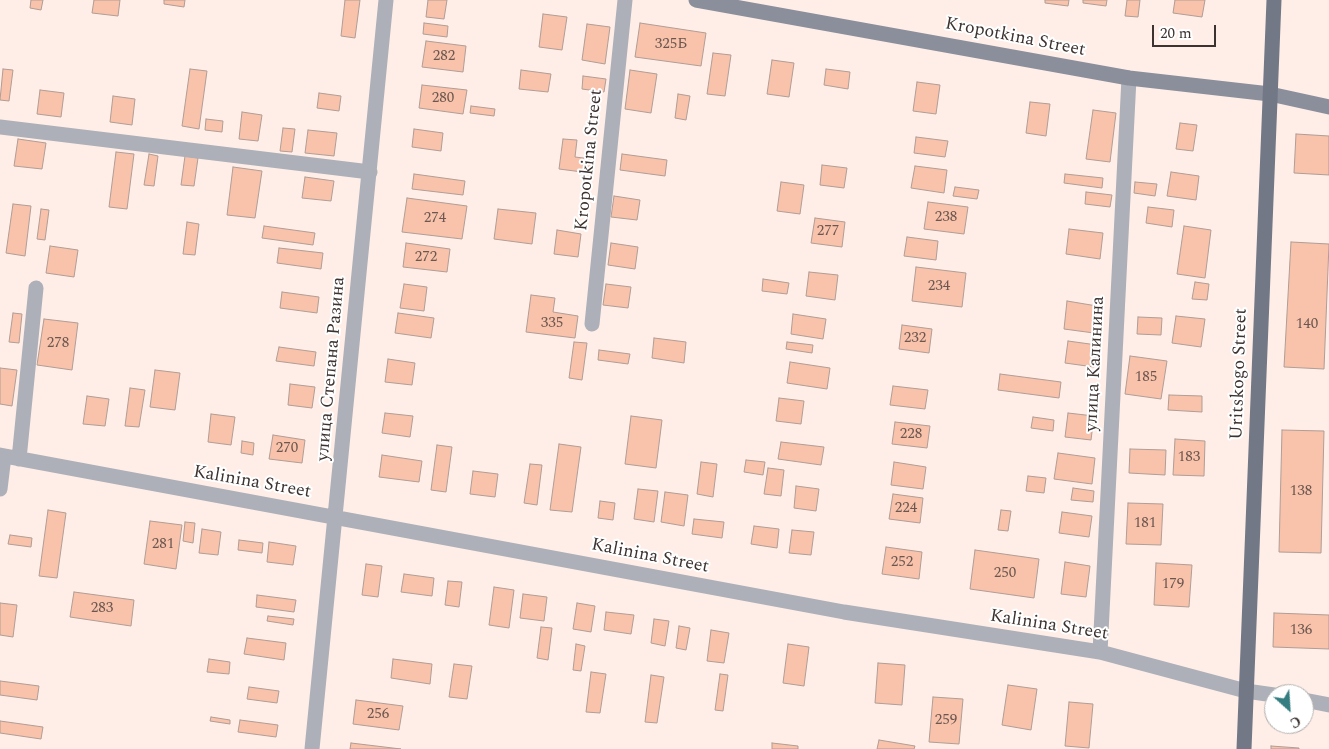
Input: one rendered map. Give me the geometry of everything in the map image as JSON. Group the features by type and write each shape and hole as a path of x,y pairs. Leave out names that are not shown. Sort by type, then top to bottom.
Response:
{"main road":[{"name":"Kropotkina Street","path":"696,0 1129,78 1270,94 1329,107"},
{"name":"Uritskogo Street","path":"1244,749 1274,0"}],"street":[{"name":"улица Степана Разина","path":"312,749 337,518 386,0"},
{"name":"Kropotkina Street","path":"592,324 625,0"},
{"name":"улица Калинина","path":"1100,652 1129,78"},
{"path":"0,128 370,172"},
{"path":"19,459 36,288"},
{"name":"Kalinina Street","path":"0,489 2,456 844,612 1100,652 1264,694"},
{"path":"1314,702 1329,705"}],"building":[{"path":"31,0 43,0 41,10 30,8"},
{"path":"94,0 120,0 118,16 92,13"},
{"path":"164,0 185,0 184,7 164,4"},
{"path":"345,0 360,0 355,38 341,36"},
{"path":"428,0 447,0 444,19 426,17"},
{"path":"1045,0 1069,0 1068,6 1045,3"},
{"path":"1083,0 1107,0 1106,6 1083,3"},
{"path":"1127,0 1140,0 1138,17 1125,16"},
{"path":"1175,0 1205,0 1202,17 1173,13"},
{"path":"543,14 567,17 562,50 539,47"},
{"path":"424,23 448,26 447,37 423,34"},
{"path":"640,23 706,33 701,66 635,57"},
{"path":"587,24 610,27 605,64 582,60"},
{"path":"426,41 466,46 463,72 422,67"},
{"path":"713,53 731,55 725,96 707,94"},
{"path":"772,60 794,63 789,97 767,94"},
{"path":"3,69 13,70 9,101 0,100"},
{"path":"190,69 207,71 199,129 182,126"},
{"path":"826,69 850,72 848,89 824,85"},
{"path":"521,70 551,74 548,92 519,89"},
{"path":"630,70 657,74 651,113 625,109"},
{"path":"583,76 606,79 604,92 582,89"},
{"path":"917,82 940,85 936,114 913,111"},
{"path":"422,85 467,90 463,114 419,108"},
{"path":"40,90 64,93 61,117 37,114"},
{"path":"319,93 341,96 339,111 317,108"},
{"path":"678,94 690,96 686,120 675,118"},
{"path":"113,96 135,99 132,125 110,122"},
{"path":"1030,102 1050,104 1046,136 1026,133"},
{"path":"471,106 495,109 494,116 470,113"},
{"path":"1093,110 1116,113 1110,162 1086,159"},
{"path":"242,112 262,115 258,141 239,139"},
{"path":"206,119 223,121 222,132 205,130"},
{"path":"1180,123 1197,125 1193,151 1176,149"},
{"path":"283,128 295,129 292,152 280,151"},
{"path":"414,129 443,133 441,151 412,147"},
{"path":"308,130 337,133 334,156 305,153"},
{"path":"1296,134 1329,136 1329,175 1294,173"},
{"path":"916,137 948,141 945,157 914,153"},
{"path":"18,139 46,143 42,169 14,166"},
{"path":"563,139 577,140 575,157 592,159 590,173 559,169"},
{"path":"116,152 134,154 127,209 109,207"},
{"path":"149,154 158,156 154,186 144,185"},
{"path":"622,154 667,160 665,176 620,170"},
{"path":"185,156 198,158 194,186 181,185"},
{"path":"822,165 847,168 844,188 820,185"},
{"path":"915,166 947,170 944,193 911,188"},
{"path":"233,167 262,171 255,218 227,215"},
{"path":"1171,172 1199,176 1196,200 1167,196"},
{"path":"414,174 465,181 463,195 412,189"},
{"path":"1065,174 1103,178 1102,188 1064,183"},
{"path":"305,177 334,181 331,201 302,198"},
{"path":"781,182 804,185 800,214 777,211"},
{"path":"1135,182 1157,184 1155,196 1134,193"},
{"path":"955,187 979,190 977,199 953,196"},
{"path":"1086,192 1112,195 1110,207 1085,204"},
{"path":"614,196 640,200 637,220 611,217"},
{"path":"407,198 467,206 462,239 402,232"},
{"path":"928,202 968,207 964,234 924,229"},
{"path":"13,204 31,206 25,256 6,253"},
{"path":"1148,207 1174,210 1172,227 1146,223"},
{"path":"41,209 49,210 45,240 37,239"},
{"path":"498,209 536,213 532,244 494,239"},
{"path":"815,218 845,222 842,247 811,243"},
{"path":"187,222 199,224 195,255 183,254"},
{"path":"264,226 315,233 313,245 262,238"},
{"path":"1184,226 1211,230 1205,278 1177,274"},
{"path":"1069,229 1103,233 1100,259 1066,254"},
{"path":"557,230 581,234 578,257 554,254"},
{"path":"907,237 938,241 936,260 904,256"},
{"path":"1291,242 1329,244 1324,369 1284,367"},
{"path":"406,243 450,249 447,272 403,267"},
{"path":"611,243 638,247 635,269 608,265"},
{"path":"50,246 78,250 74,277 46,273"},
{"path":"279,248 323,253 321,269 277,263"},
{"path":"916,267 966,273 962,307 912,301"},
{"path":"809,272 838,275 835,300 806,296"},
{"path":"763,279 789,283 787,294 762,291"},
{"path":"1195,282 1209,284 1207,300 1192,299"},
{"path":"404,284 427,287 424,311 400,308"},
{"path":"606,284 631,287 628,308 603,305"},
{"path":"282,292 319,297 317,313 280,308"},
{"path":"531,295 555,298 553,312 578,316 575,338 526,332"},
{"path":"1067,301 1097,306 1094,333 1064,329"},
{"path":"13,313 22,314 19,343 9,342"},
{"path":"398,313 434,318 431,338 395,333"},
{"path":"793,314 826,319 823,339 791,334"},
{"path":"1176,316 1205,319 1201,347 1172,343"},
{"path":"1138,317 1162,318 1161,335 1137,334"},
{"path":"44,319 78,323 72,370 37,365"},
{"path":"902,325 932,329 929,353 899,349"},
{"path":"654,338 686,342 684,363 652,358"},
{"path":"1068,341 1097,345 1094,367 1065,363"},
{"path":"574,342 587,343 582,380 569,378"},
{"path":"787,342 813,345 812,353 786,349"},
{"path":"279,347 316,352 314,366 276,361"},
{"path":"599,350 630,354 628,364 598,360"},
{"path":"1130,356 1167,361 1161,399 1125,394"},
{"path":"388,359 415,363 412,385 385,382"},
{"path":"790,362 830,368 827,389 787,383"},
{"path":"0,368 17,370 12,406 0,404"},
{"path":"155,370 180,373 175,410 150,407"},
{"path":"1000,374 1061,382 1059,398 998,390"},
{"path":"290,384 315,387 312,408 288,405"},
{"path":"893,386 928,390 925,409 890,405"},
{"path":"130,388 145,390 139,427 125,426"},
{"path":"1169,395 1202,396 1202,412 1168,410"},
{"path":"87,396 109,399 105,426 83,424"},
{"path":"779,398 804,401 801,424 776,421"},
{"path":"385,413 413,416 410,437 382,433"},
{"path":"1068,413 1094,416 1091,440 1065,437"},
{"path":"211,414 235,417 231,445 208,442"},
{"path":"631,416 662,420 656,468 625,464"},
{"path":"1033,417 1054,420 1053,431 1031,428"},
{"path":"895,422 930,426 927,448 892,444"},
{"path":"1282,430 1324,431 1321,553 1279,552"},
{"path":"273,435 305,440 302,463 269,459"},
{"path":"1175,439 1205,441 1204,476 1173,475"},
{"path":"242,441 254,443 253,455 241,453"},
{"path":"781,442 824,447 821,465 778,459"},
{"path":"559,444 581,447 572,512 550,510"},
{"path":"437,445 452,447 446,492 431,490"},
{"path":"1130,449 1166,450 1165,475 1129,473"},
{"path":"1058,453 1095,458 1092,484 1054,479"},
{"path":"382,455 422,461 419,482 379,477"},
{"path":"746,460 765,462 763,475 744,472"},
{"path":"701,462 717,464 713,497 697,494"},
{"path":"894,462 926,467 923,489 891,485"},
{"path":"530,464 542,465 537,505 524,503"},
{"path":"768,468 784,470 781,496 764,494"},
{"path":"473,471 498,474 495,497 470,494"},
{"path":"1028,476 1046,478 1044,493 1026,491"},
{"path":"796,486 819,489 816,511 794,508"},
{"path":"1073,488 1094,491 1093,502 1071,500"},
{"path":"638,489 658,491 654,522 634,519"},
{"path":"665,492 688,495 684,526 661,522"},
{"path":"893,494 923,498 920,523 889,519"},
{"path":"600,501 615,503 613,520 598,518"},
{"path":"1128,503 1163,504 1161,545 1126,544"},
{"path":"48,510 66,513 57,578 39,576"},
{"path":"1001,510 1011,511 1008,531 998,530"},
{"path":"1062,512 1092,516 1089,537 1059,533"},
{"path":"694,519 724,522 722,538 692,534"},
{"path":"150,521 182,525 176,569 144,564"},
{"path":"185,522 195,523 193,543 183,541"},
{"path":"754,526 779,529 777,548 751,544"},
{"path":"202,529 221,532 218,555 199,553"},
{"path":"792,530 814,532 811,555 789,553"},
{"path":"10,535 32,538 31,547 8,544"},
{"path":"239,540 263,543 262,553 238,550"},
{"path":"269,542 296,546 293,565 267,562"},
{"path":"886,547 922,552 919,579 882,574"},
{"path":"975,550 1039,559 1034,598 970,589"},
{"path":"1065,562 1090,566 1086,597 1061,594"},
{"path":"1156,563 1192,565 1189,607 1154,605"},
{"path":"366,564 382,566 378,597 362,595"},
{"path":"404,574 434,578 432,596 401,592"},
{"path":"448,581 462,582 459,607 445,605"},
{"path":"494,587 514,590 509,628 489,625"},
{"path":"74,592 134,600 131,626 70,617"},
{"path":"523,594 547,597 544,621 520,618"},
{"path":"257,595 296,600 294,612 256,607"},
{"path":"0,603 17,605 13,637 0,635"},
{"path":"577,603 595,606 591,632 573,629"},
{"path":"606,612 634,615 631,634 604,630"},
{"path":"1274,613 1329,615 1329,649 1273,647"},
{"path":"268,616 294,619 293,625 267,621"},
{"path":"654,619 669,621 665,646 651,643"},
{"path":"679,626 690,628 686,650 676,648"},
{"path":"541,627 552,628 548,660 537,658"},
{"path":"711,630 729,633 724,663 707,661"},
{"path":"247,638 286,643 284,660 244,654"},
{"path":"576,644 585,646 581,671 573,670"},
{"path":"788,644 809,647 804,686 783,683"},
{"path":"209,659 230,662 229,674 207,672"},
{"path":"393,659 432,664 430,684 391,678"},
{"path":"878,663 905,665 902,705 875,703"},
{"path":"454,664 472,666 467,699 449,697"},
{"path":"591,672 606,674 600,713 586,712"},
{"path":"720,674 728,675 723,711 715,710"},
{"path":"651,675 664,677 657,723 645,722"},
{"path":"0,681 39,686 37,700 0,695"},
{"path":"1008,685 1037,689 1031,730 1002,725"},
{"path":"249,687 279,691 277,703 247,699"},
{"path":"933,697 963,699 959,744 929,742"},
{"path":"356,700 403,706 399,730 353,724"},
{"path":"1069,702 1093,704 1089,748 1065,746"},
{"path":"211,717 230,720 230,724 210,721"},
{"path":"240,720 278,725 276,737 238,732"},
{"path":"0,721 43,727 41,739 0,733"},
{"path":"879,740 915,746 914,749 877,749"},
{"path":"351,743 401,749 350,749"},
{"path":"772,743 798,746 798,749 772,749"},
{"path":"1271,746 1299,748 1299,749 1271,749"}]}
